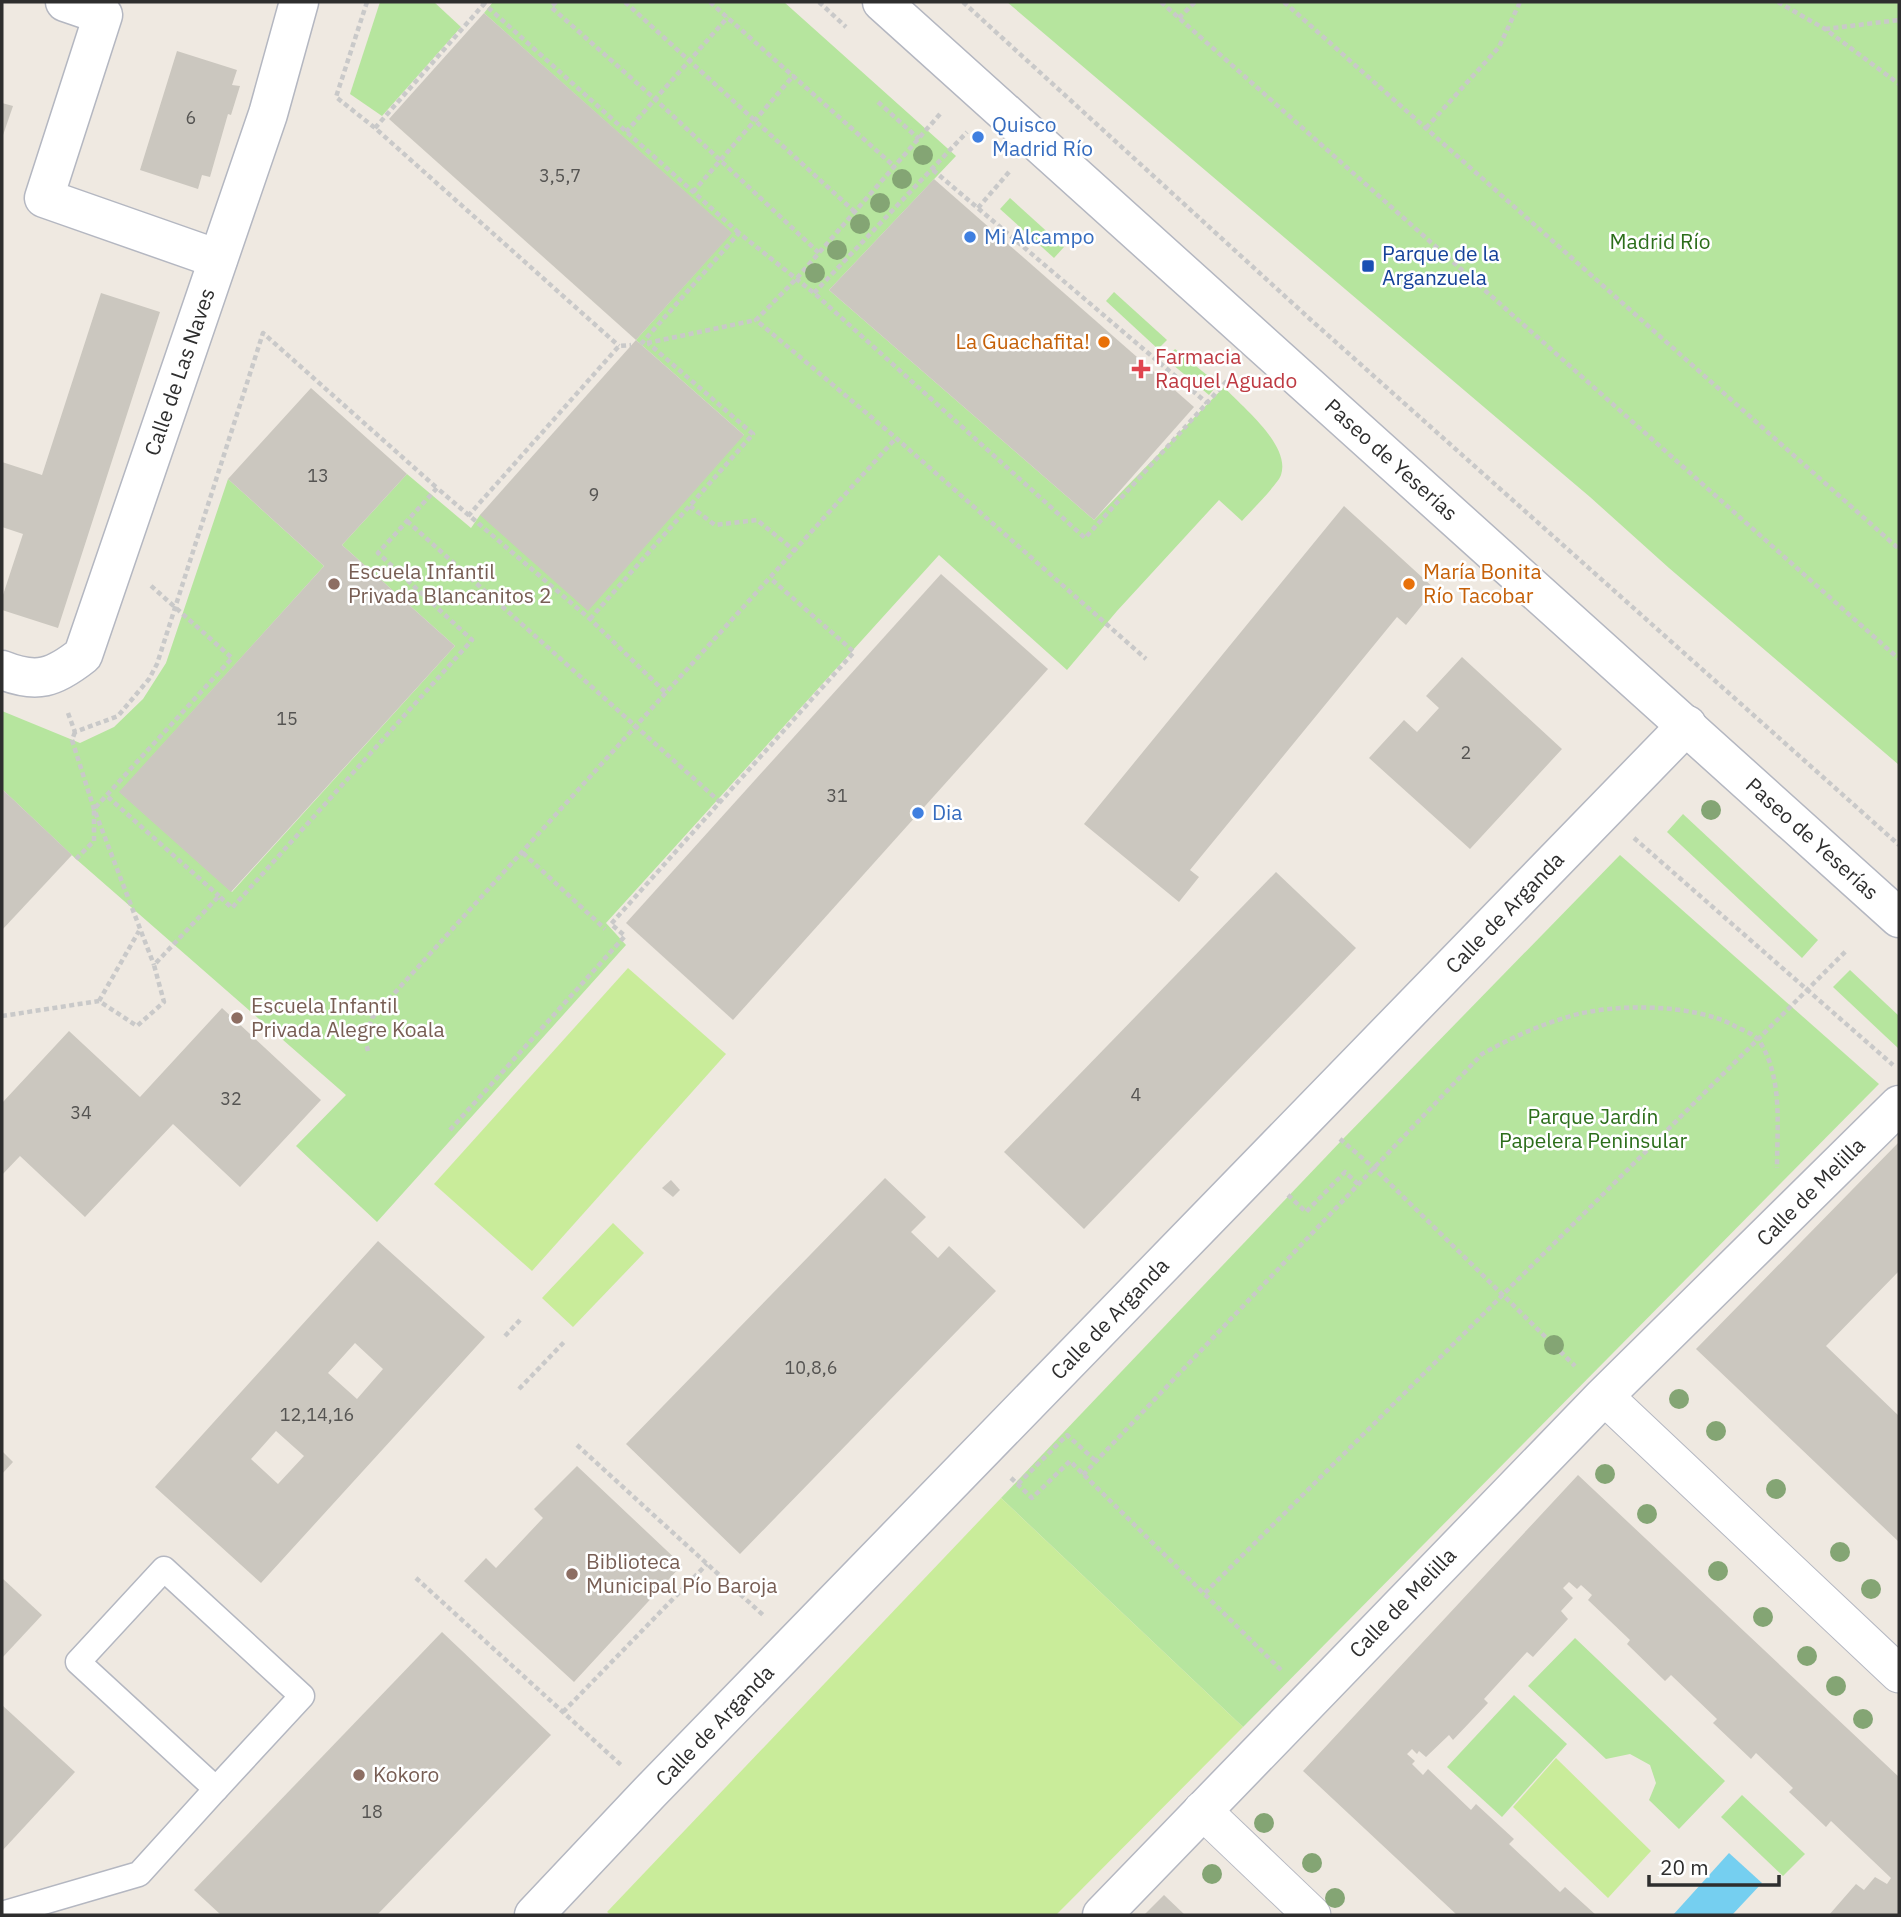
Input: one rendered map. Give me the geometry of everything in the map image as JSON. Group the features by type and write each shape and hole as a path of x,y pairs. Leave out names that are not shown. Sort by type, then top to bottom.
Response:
{"street":[{"path":"65,2 103,15 44,198 218,259"},
{"name":"Calle de Las Naves","path":"2,670 36,679 62,672 83,655 268,114 299,2"},
{"name":"Paseo de Yeserías","path":"882,2 1899,918"},
{"name":"Calle de Arganda","path":"534,1915 650,1791 1687,725"},
{"name":"Calle de Melilla","path":"1102,1915 1604,1396 1898,1087"},
{"path":"1604,1396 1899,1674"},
{"path":"1202,1810 1312,1915"}],"lane":[{"path":"2,1914 58,1900 139,1874 302,1696 164,1569 78,1662 216,1789"}],"path":[{"path":"367,2 336,97 375,128 619,346"},
{"path":"556,2 551,7 656,100 819,253"},
{"path":"625,2 855,212"},
{"path":"710,2 895,167"},
{"path":"963,2 1311,320 1899,845"},
{"path":"1161,2 1899,659"},
{"path":"1179,18 1195,2"},
{"path":"1284,2 1899,549"},
{"path":"1426,128 1499,47 1520,2"},
{"path":"1778,2 1825,29 1899,84"},
{"path":"375,128 483,3 693,192 814,293 1085,538 1261,342"},
{"path":"626,132 728,17"},
{"path":"1825,29 1899,20"},
{"path":"693,192 793,75"},
{"path":"878,102 919,139"},
{"path":"740,233 641,344 756,320 797,278 940,114"},
{"path":"814,293 947,154"},
{"path":"933,170 1207,403"},
{"path":"756,320 896,438 1146,659"},
{"path":"75,732 118,716 158,664 263,333 468,516 590,619 666,693"},
{"path":"590,619 752,435 648,343"},
{"path":"468,516 619,346 631,345"},
{"path":"368,1051 365,1040 372,1018 896,438"},
{"path":"108,797 232,908 472,640 378,553 437,488"},
{"path":"690,506 715,525 757,520 795,551"},
{"path":"407,521 720,802"},
{"path":"76,859 94,841 94,809 108,797 232,658 117,556"},
{"path":"450,1130 625,936 611,924 854,652 770,578"},
{"path":"2,1016 99,1001 137,1026 164,1002 154,965 94,809 72,740 75,732 67,711"},
{"path":"1639,827 1631,835 1808,989 1898,1087"},
{"path":"523,853 605,929"},
{"path":"154,965 219,895"},
{"path":"99,1001 139,930"},
{"path":"1205,1593 1847,950"},
{"path":"1083,1475 1482,1054 1522,1032 1584,1013 1629,1008 1674,1009 1720,1018 1759,1039 1773,1068 1777,1112 1777,1174"},
{"path":"1342,1140 1375,1169 1604,1396"},
{"path":"1285,1192 1306,1212 1345,1172 1359,1186"},
{"path":"505,1336 520,1320"},
{"path":"519,1389 566,1340"},
{"path":"1018,1484 1067,1435 1097,1462"},
{"path":"578,1445 794,1644"},
{"path":"983,1450 1032,1498 1070,1461 1286,1675"},
{"path":"563,1712 707,1564"},
{"path":"416,1578 650,1791"}],"green space":[{"path":"380,2 434,2 461,27 382,116 350,94"},
{"path":"493,2 784,2 956,156 829,290 1094,520 1224,387 1272,439 1282,463 1281,475 1242,521 1219,500 1067,670 939,555 606,923 626,945 377,1222 296,1146 346,1095 76,859 2,789 2,711 80,743 114,727 143,699 166,663 228,479 324,566 120,792 232,892 455,646 342,545 407,474 471,528 480,515 744,435 636,340 731,233 484,13"},
{"name":"Madrid Río","path":"1007,2 1899,2 1899,765 1590,497"},
{"path":"1010,198 1064,247 1054,258 1000,209"},
{"path":"1114,292 1167,340 1158,349 1106,301"},
{"path":"1175,349 1218,384 1209,395 1166,359"},
{"path":"1683,814 1818,940 1802,958 1667,832"},
{"name":"Parque Jardín Papelera Peninsular","path":"1620,855 1879,1084 1243,1727 1001,1498 1342,1140"},
{"path":"628,968 726,1054 532,1271 434,1184"},
{"path":"1850,970 1899,1016 1899,1049 1833,987"},
{"path":"613,1223 644,1253 573,1327 542,1298"},
{"path":"1001,1498 1243,1727 1056,1915 611,1915 607,1912"},
{"path":"1575,1638 1725,1781 1679,1829 1649,1800 1656,1783 1650,1765 1630,1754 1606,1759 1528,1686"},
{"path":"1514,1695 1567,1744 1502,1817 1447,1767"},
{"path":"1556,1758 1651,1851 1608,1898 1513,1807"},
{"path":"1742,1795 1805,1854 1783,1876 1721,1817"}],"water":[{"path":"1729,1853 1762,1883 1732,1915 1673,1915"}],"building":[{"path":"484,13 732,233 636,340 389,119"},
{"path":"177,51 237,70 232,85 240,86 231,115 228,114 210,177 202,175 198,189 140,170"},
{"path":"2,103 13,106 2,138"},
{"path":"934,179 1194,407 1094,520 829,290"},
{"path":"101,293 160,312 58,628 2,610 2,598 23,534 2,527 2,462 42,475"},
{"path":"636,340 744,435 588,611 480,515"},
{"path":"311,388 407,474 342,545 455,646 231,892 119,792 324,566 228,479"},
{"path":"1344,506 1435,589 1406,625 1397,617 1190,870 1199,877 1179,902 1084,824"},
{"path":"941,574 1048,669 733,1020 626,923"},
{"path":"1462,657 1562,749 1470,849 1369,758 1404,720 1417,732 1439,708 1426,696"},
{"path":"2,789 72,855 2,930"},
{"path":"1276,872 1356,948 1084,1229 1004,1152"},
{"path":"222,1008 321,1100 240,1187 173,1124 85,1217 20,1156 2,1175 2,1103 69,1031 140,1097"},
{"path":"1899,1142 1899,1271 1826,1346 1899,1416 1899,1542 1696,1349"},
{"path":"885,1178 926,1217 911,1232 938,1258 949,1246 996,1291 740,1554 626,1444"},
{"path":"671,1180 680,1190 673,1197 662,1188"},
{"path":"378,1241 485,1337 261,1583 155,1487","holes":["355,1343 383,1369 357,1399 328,1373","276,1431 304,1456 278,1484 251,1459"]},
{"path":"2,1451 13,1462 2,1474"},
{"name":"Biblioteca Municipal Pío Baroja","path":"577,1466 682,1565 574,1682 464,1581 486,1558 496,1568 543,1518 534,1509"},
{"path":"1578,1475 1899,1777 1899,1915 1829,1915 1856,1884 1864,1890 1875,1877 1887,1884 1891,1878 1831,1821 1826,1827 1789,1792 1793,1788 1756,1753 1751,1759 1713,1723 1717,1719 1671,1675 1665,1681 1627,1644 1630,1640 1588,1600 1592,1595 1581,1585 1577,1589 1569,1582 1563,1588 1573,1598 1561,1611 1568,1619 1533,1657 1527,1652 1484,1699 1488,1703 1453,1740 1449,1735 1426,1757 1412,1749 1407,1754 1415,1761 1412,1764 1423,1775 1428,1769 1471,1810 1476,1804 1514,1839 1509,1844 1560,1892 1565,1887 1596,1915 1457,1915 1303,1771"},
{"path":"2,1578 42,1615 2,1658"},
{"path":"442,1632 551,1735 377,1915 221,1915 194,1890"},
{"path":"2,1705 75,1772 2,1851"},
{"path":"1164,1895 1185,1915 1144,1915"}],"place":[{"name":"Quisco Madrid Río","path":"978,137"},
{"name":"Mi Alcampo","path":"970,237"},
{"name":"Parque de la Arganzuela","path":"1368,266"},
{"name":"La Guachafita!","path":"1104,342"},
{"name":"Farmacia Raquel Aguado","path":"1141,369"},
{"name":"Escuela Infantil Privada Blancanitos 2","path":"334,584"},
{"name":"María Bonita Río Tacobar","path":"1409,584"},
{"name":"Dia","path":"918,813"},
{"name":"Escuela Infantil Privada Alegre Koala","path":"237,1018"},
{"name":"Biblioteca Municipal Pío Baroja","path":"572,1574"},
{"name":"Kokoro","path":"359,1775"}]}
